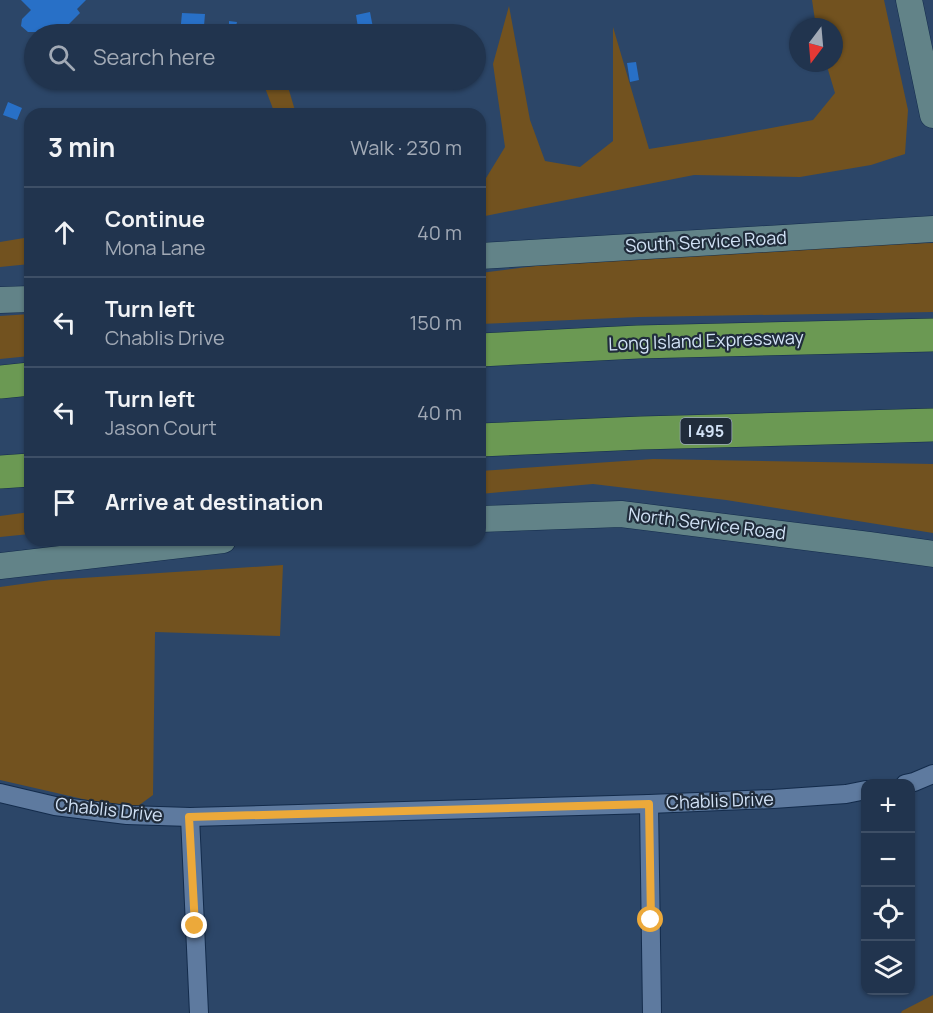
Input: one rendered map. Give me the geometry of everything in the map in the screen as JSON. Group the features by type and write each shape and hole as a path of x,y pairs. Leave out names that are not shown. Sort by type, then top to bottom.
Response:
{"highway":[{"name":"Long Island Expressway","path":"486,350 638,342 933,335"},
{"path":"0,382 24,380"},
{"name":"I 495","path":"486,440 933,425"},
{"path":"0,472 24,470"}],"main road":[{"path":"909,0 933,115"},
{"name":"South Service Road","path":"486,256 933,229"},
{"path":"0,300 24,299"},
{"name":"North Service Road","path":"486,519 621,514 933,554"},
{"path":"0,566 172,546"}],"street":[{"path":"915,782 933,774"},
{"name":"Chablis Drive","path":"0,793 65,808 127,815 189,817 649,804 773,799 861,791"},
{"path":"649,804 652,1013"},
{"path":"189,817 199,1013"}],"shaded area":[{"path":"812,0 884,0 908,110 905,154 871,165 800,177 694,175 486,216 486,178 505,147 493,64 509,6 530,120 545,161 580,167 613,141 613,27 649,149 813,120 835,93 829,72 843,72 843,18 815,18"},
{"path":"266,90 289,90 294,108 273,108"},
{"path":"24,238 24,265 0,267 0,242"},
{"path":"933,243 933,312 639,317 486,324 486,272 651,251"},
{"path":"24,314 24,357 0,359 0,316"},
{"path":"653,459 933,464 933,533 726,500 593,484 486,493 486,471"},
{"path":"24,513 24,535 0,537 0,516"},
{"path":"283,565 280,636 155,632 153,795 138,806 100,803 0,780 0,587 51,580"},
{"path":"933,995 933,1013 901,1013 902,1011"}],"building":[{"path":"21,0 86,0 77,9 80,13 69,24 24,24 24,29 21,26 22,19 31,10"},
{"path":"370,12 372,24 357,24 356,15"},
{"path":"182,13 205,14 204,24 181,24"},
{"path":"636,62 639,80 630,82 627,63"},
{"path":"8,102 22,108 17,120 3,115"}],"route":[{"path":"195,926 189,817 649,804 651,920"}]}
